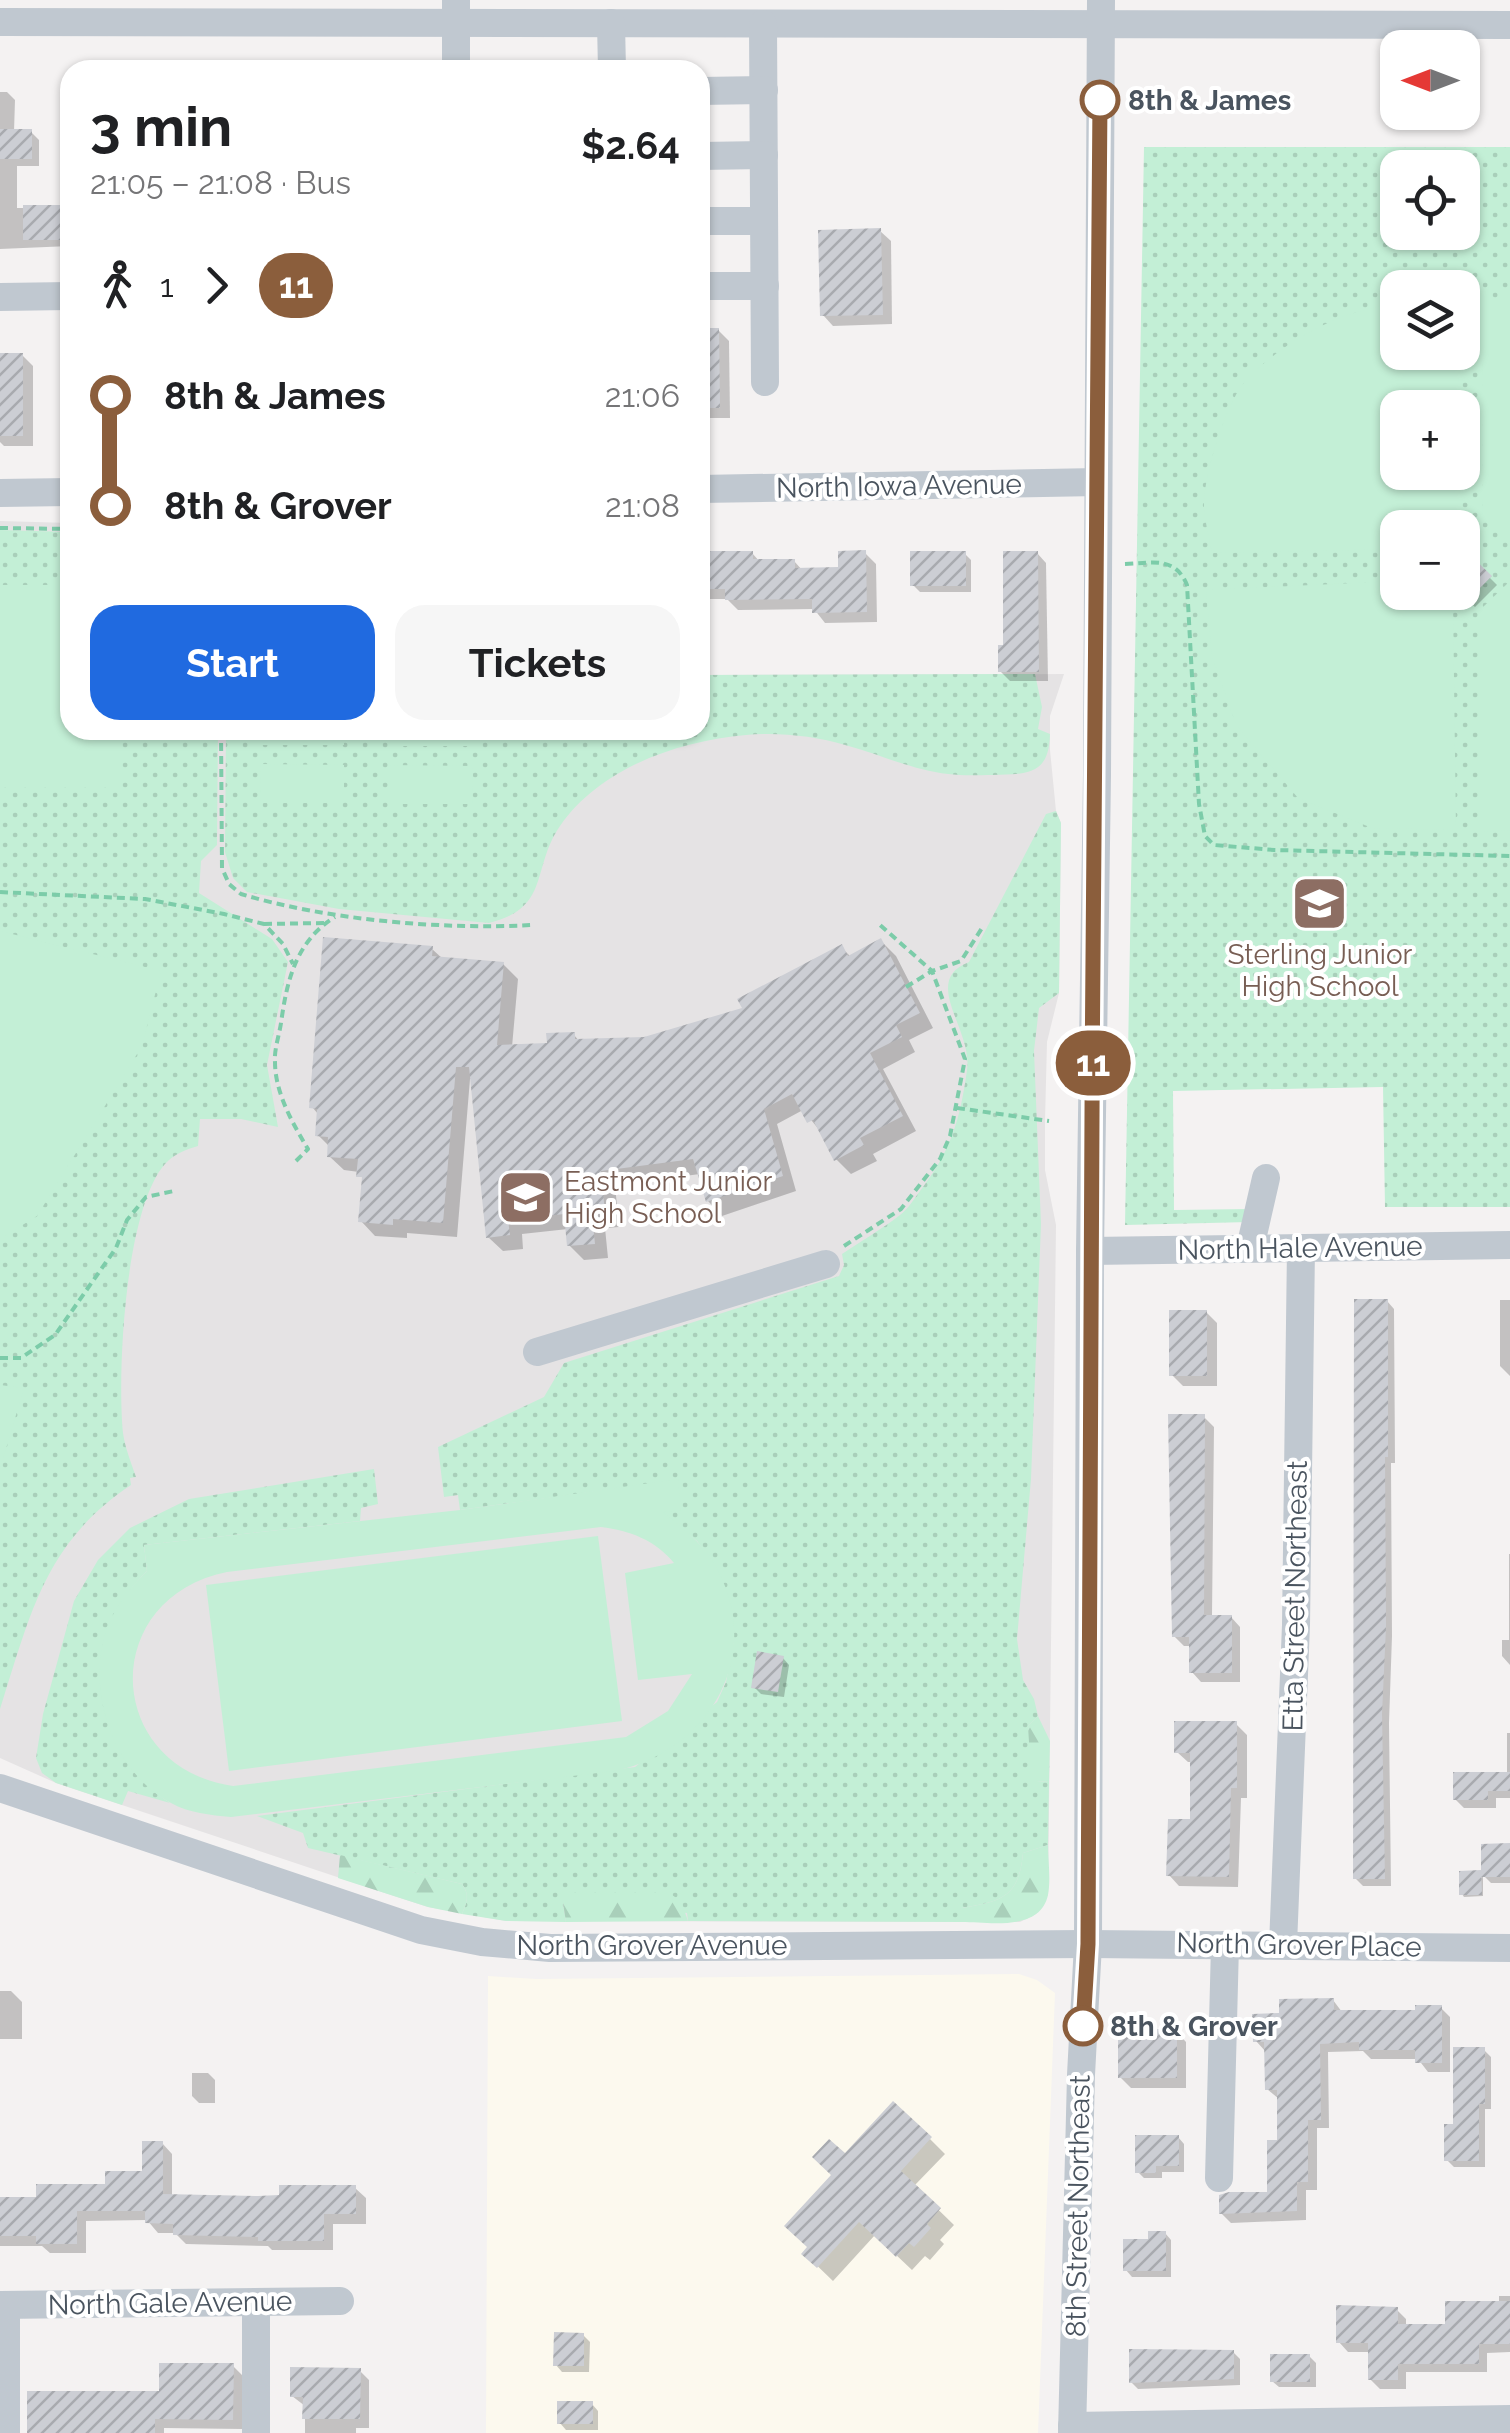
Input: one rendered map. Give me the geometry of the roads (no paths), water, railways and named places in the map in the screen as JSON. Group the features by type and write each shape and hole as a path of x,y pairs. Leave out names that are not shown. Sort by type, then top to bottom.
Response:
{"street":[{"path":"0,22 456,11 611,23 764,24 1100,12 1510,25"},
{"path":"456,11 456,60"},
{"name":"8th Street Northeast","path":"1072,2430 1088,1944 1100,12"},
{"path":"611,23 612,60"},
{"path":"764,24 765,382"},
{"path":"710,90 764,90"},
{"path":"710,156 764,155"},
{"path":"710,222 764,221"},
{"path":"710,286 764,286"},
{"path":"0,296 60,296"},
{"name":"North Iowa Avenue","path":"710,490 1098,482"},
{"path":"0,492 60,492"},
{"path":"1250,1248 1266,1178"},
{"name":"North Hale Avenue","path":"1090,1250 1510,1246"},
{"name":"Etta Street Northeast","path":"1283,1945 1296,1625 1301,1248"},
{"path":"537,1352 826,1264"},
{"name":"North Grover Avenue","path":"0,1788 421,1930 482,1942 550,1948 1088,1944"},
{"name":"North Grover Place","path":"1088,1944 1510,1948"},
{"path":"1219,2178 1225,1944"},
{"name":"North Gale Avenue","path":"3,2305 340,2301"},
{"path":"256,2302 256,2433"},
{"path":"3,2305 6,2433"},
{"path":"1072,2430 1510,2419"}],"place":[{"name":"8th & James","path":"1100,100"},
{"name":"Sterling Junior High School","path":"1320,903"},
{"name":"Eastmont Junior High School","path":"525,1197"},
{"name":"8th & Grover","path":"1083,2026"}]}
